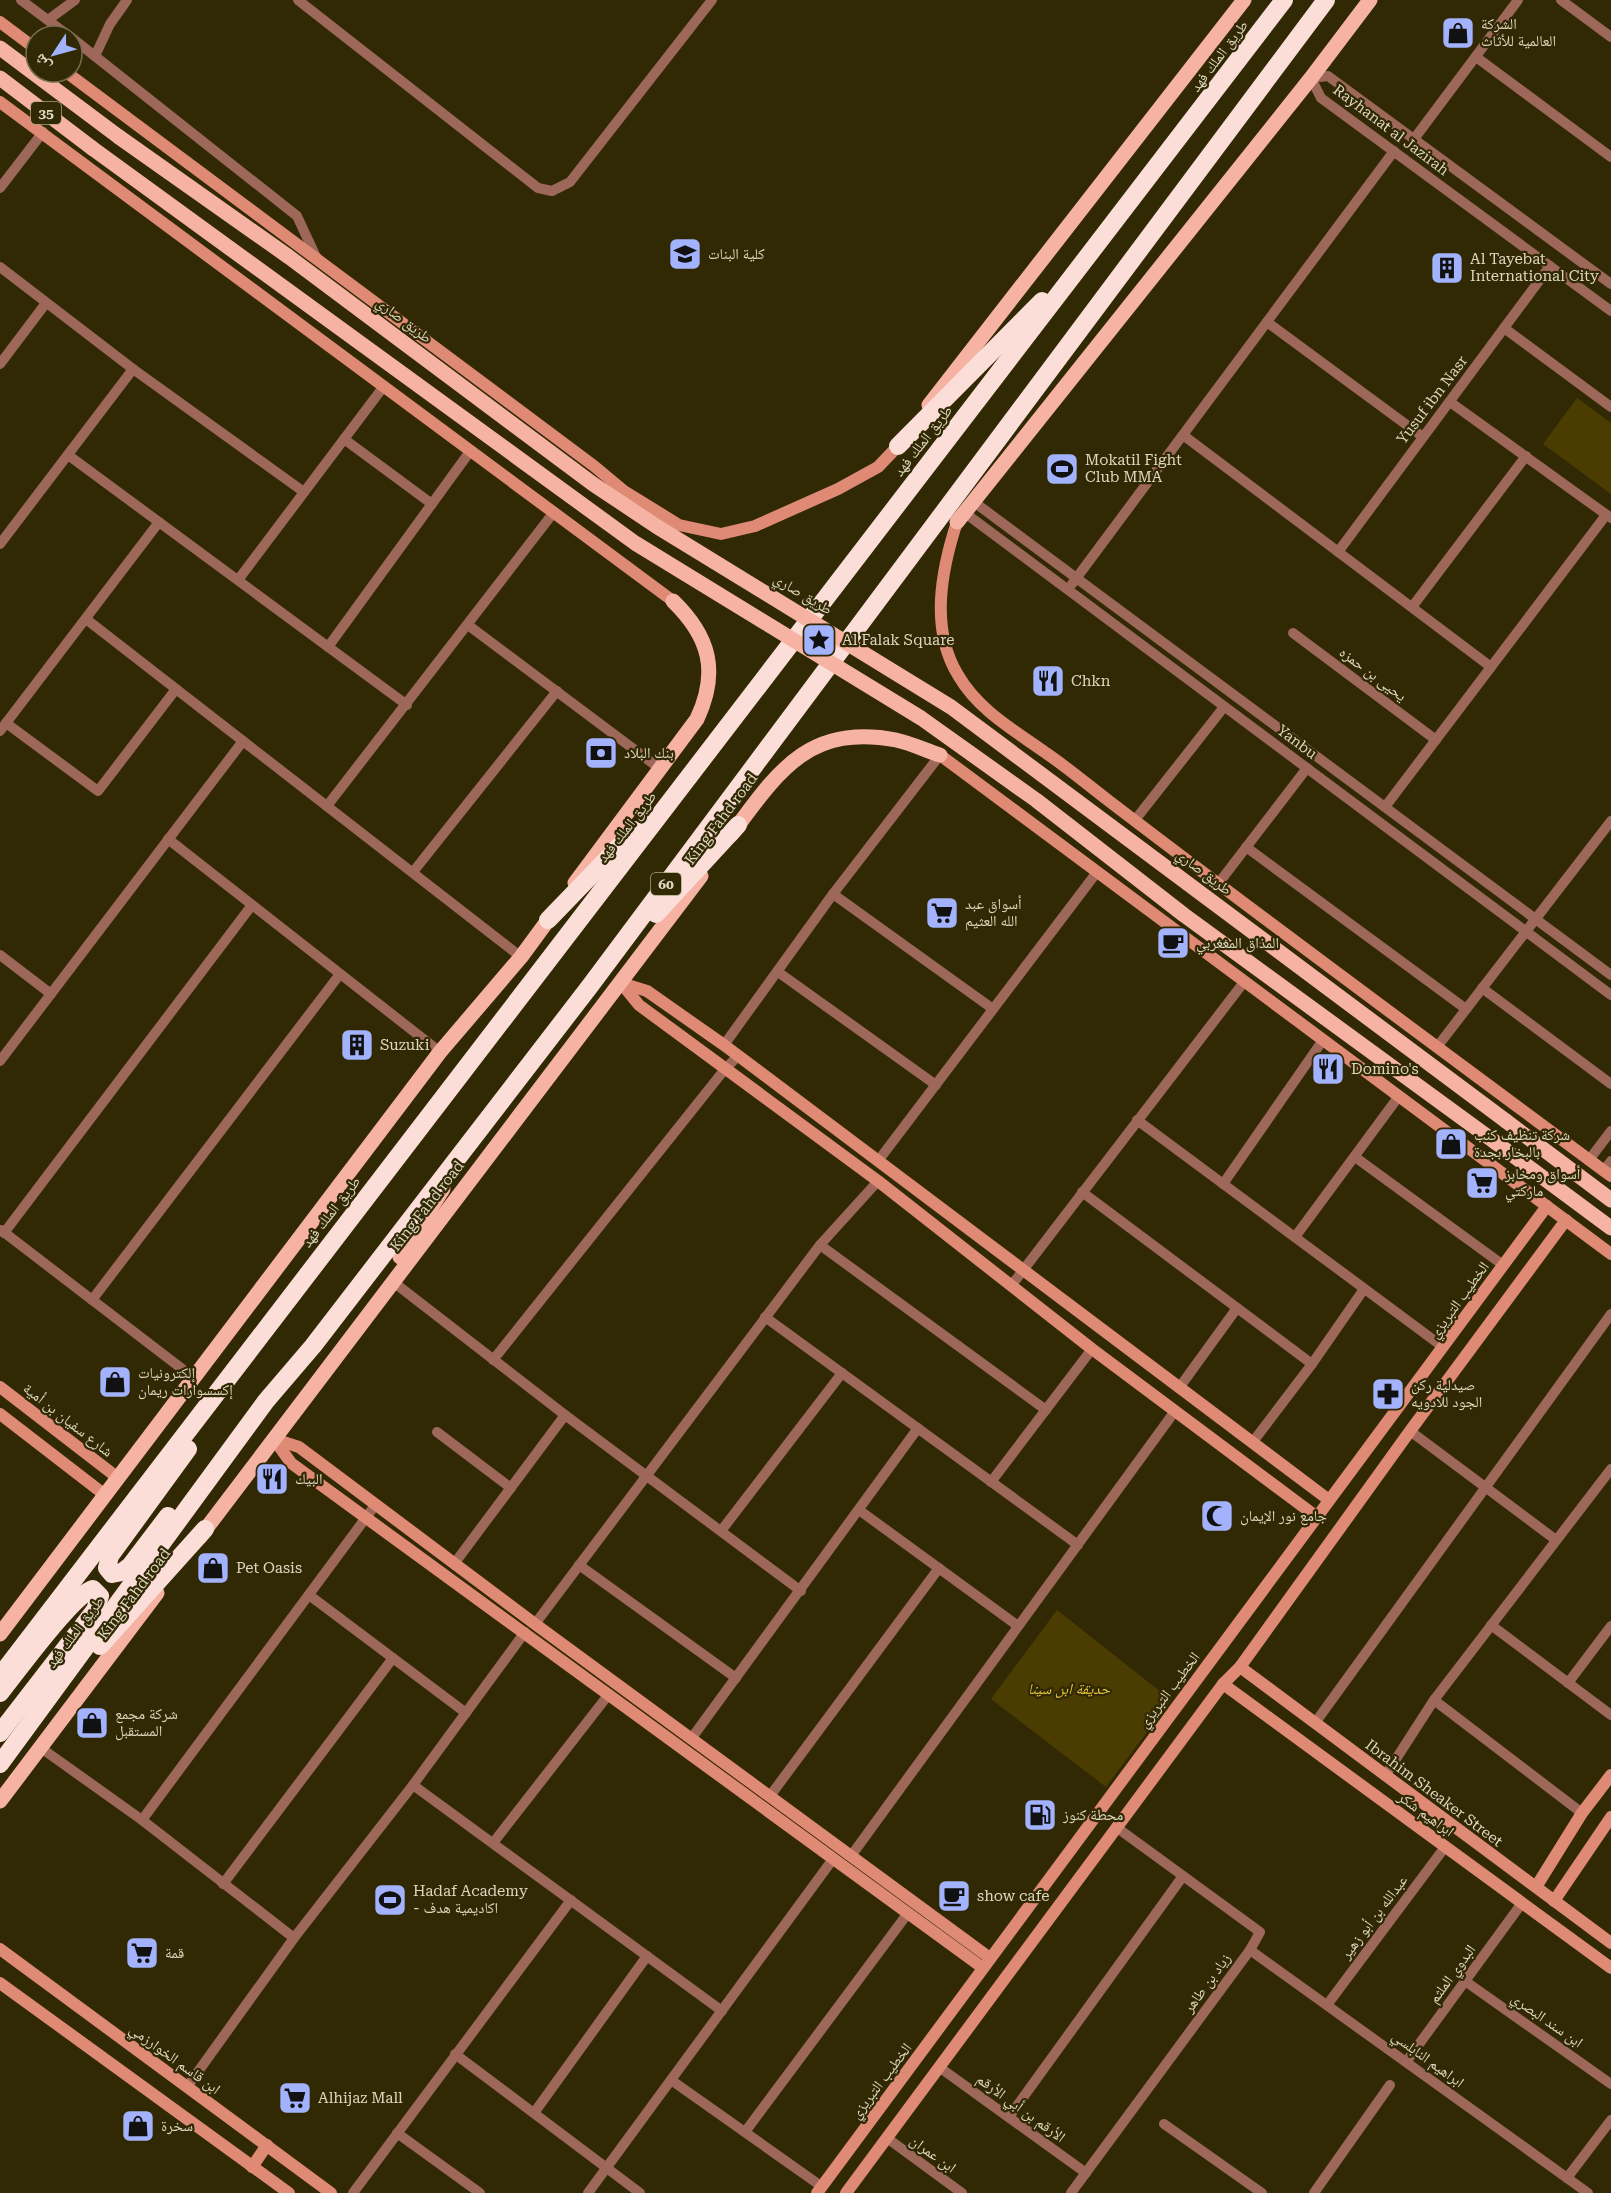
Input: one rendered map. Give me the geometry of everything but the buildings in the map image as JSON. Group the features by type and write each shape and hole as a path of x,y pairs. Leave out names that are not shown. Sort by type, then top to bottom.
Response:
{"highway":[{"name":"طريق الملك فهد","path":"0,1676 1284,0"},
{"name":"طريق الملك فهد","path":"0,1764 266,1401 313,1346 590,986 1326,0"},
{"path":"898,446 1094,249"},
{"path":"548,920 695,769"},
{"path":"590,986 738,825"},
{"path":"266,1401 231,1436 130,1566 122,1572 112,1574 107,1568 110,1556 249,1362 281,1307"},
{"path":"30,1723 205,1529"},
{"path":"0,1693 68,1610 87,1591 93,1589 100,1596 95,1610 0,1733"}],"main road":[{"path":"898,446 1244,0"},
{"path":"965,512 1311,78 1370,0"},
{"name":"طريق صاري","path":"0,48 119,137 289,257 593,484 951,707 1611,1200"},
{"name":"35","path":"0,78 92,148 634,543 921,718 1036,800 1184,915 1611,1228"},
{"name":"طريق الملك فهد","path":"0,1634 440,1052 521,957 659,768 698,719 706,700 710,676 707,651 695,625 673,601"},
{"name":"King Fahd road","path":"0,1801 774,778 790,762 809,749 830,741 875,738 897,741 940,756"},
{"name":"طريق الملك فهد","path":"335,1358 486,1122"}],"street":[{"path":"21,0 53,24"},
{"path":"48,20 75,0"},
{"path":"95,56 110,24 125,3 113,0"},
{"path":"298,0 538,188 552,191 570,182 712,0"},
{"path":"1414,139 1518,0"},
{"path":"1561,0 1611,37"},
{"path":"0,22 24,40"},
{"path":"84,48 297,216 317,259"},
{"path":"1476,57 1611,157"},
{"name":"Rayhanat al Jazirah","path":"1611,284 1328,76 1311,78 1321,98 1611,311"},
{"path":"82,84 624,491 679,525 721,534 755,526 838,489 878,467 898,446"},
{"path":"0,87 92,148"},
{"path":"0,102 673,601"},
{"path":"0,188 43,132"},
{"path":"1068,590 1394,151"},
{"name":"Yusuf ibn Nasr","path":"1338,552 1550,266"},
{"path":"0,267 133,369 304,492"},
{"path":"0,364 46,303"},
{"path":"1266,322 1423,437"},
{"path":"1504,328 1611,407"},
{"path":"0,544 133,369"},
{"path":"238,580 384,386"},
{"path":"1385,807 1609,516 1450,402"},
{"path":"1183,435 1491,667"},
{"path":"344,439 432,504"},
{"path":"328,646 471,450"},
{"path":"68,454 407,705"},
{"path":"1412,607 1526,456"},
{"path":"327,806 554,512"},
{"path":"965,512 946,557 940,616 948,652 957,674 972,696 1003,723 1048,754 1218,884 1589,1160 1609,1169"},
{"name":"Yanbu","path":"965,512 1076,578 1611,975"},
{"name":"Yanbu","path":"965,512 1611,996"},
{"path":"159,522 3,727 98,791 176,689"},
{"path":"86,619 521,957"},
{"path":"468,625 659,768"},
{"name":"يحيى بن حمزه","path":"1293,633 1436,740"},
{"path":"413,872 557,691"},
{"path":"1135,820 1224,707"},
{"path":"0,1061 243,741"},
{"path":"724,1045 833,894 940,756 1611,1254"},
{"path":"1218,884 1307,768"},
{"path":"1437,1047 1611,821"},
{"path":"168,840 440,1052"},
{"path":"1246,847 1466,1009"},
{"path":"878,1161 1097,872"},
{"path":"833,894 993,1009"},
{"path":"194,1378 2,1232 252,905"},
{"path":"0,955 51,994"},
{"path":"778,972 936,1085"},
{"path":"92,1300 340,974"},
{"path":"1011,1286 1244,982"},
{"path":"621,983 647,991 724,1045 1329,1500"},
{"path":"621,983 639,1005 878,1181 1092,1349 1317,1517"},
{"path":"1482,988 1611,1084"},
{"path":"1222,1184 1323,1040"},
{"path":"493,1359 725,1069 738,1056"},
{"path":"1295,1238 1399,1096"},
{"path":"1137,1120 1443,1347"},
{"path":"1589,1160 1611,1131"},
{"path":"1354,1157 1503,1265"},
{"path":"187,2087 294,1938 413,1785 819,1245 878,1181"},
{"path":"1082,1192 1312,1364"},
{"name":"الخطيب التبريزي","path":"819,2190 1547,1206"},
{"path":"846,2193 1223,1684 1240,1667 1566,1220"},
{"path":"819,1245 1046,1410"},
{"path":"392,1281 564,1415 801,1591"},
{"path":"1252,1443 1312,1364 1364,1288"},
{"path":"1179,1388 1237,1308"},
{"path":"1315,1723 1611,1314"},
{"path":"765,1317 1078,1545"},
{"path":"992,1482 1092,1349"},
{"path":"721,1531 842,1373"},
{"name":"شارع سفيان بن أمية","path":"0,1387 118,1478"},
{"path":"851,1856 1175,1411"},
{"path":"0,1414 105,1495"},
{"path":"454,1564 564,1415"},
{"path":"691,1739 918,1428"},
{"path":"1410,1431 1556,1540"},
{"path":"437,1432 511,1488"},
{"path":"274,1439 298,1447 376,1504 454,1564 609,1694 833,1859 908,1912 987,1963"},
{"path":"274,1439 291,1462 367,1517 691,1739 851,1856 987,1963"},
{"path":"1385,1776 1434,1700 1611,1469"},
{"path":"142,1820 376,1504"},
{"path":"859,1510 1018,1626"},
{"path":"579,1565 736,1678"},
{"path":"770,1796 939,1568"},
{"path":"309,1595 466,1713"},
{"path":"1491,1625 1611,1715"},
{"path":"1568,1683 1611,1626"},
{"path":"223,1884 393,1658"},
{"name":"Ibrahim Sheaker Street","path":"1240,1667 1611,1943"},
{"name":"ابراهيم شكر","path":"1223,1684 1611,1968"},
{"path":"493,1843 609,1694"},
{"path":"1434,1700 1582,1813"},
{"path":"40,1748 142,1820 294,1938"},
{"path":"1536,1887 1582,1813 1611,1775"},
{"path":"413,1785 722,2011"},
{"path":"1554,1901 1611,1818"},
{"name":"زياد بن طاهر","path":"1071,2193 1250,1950 1260,1932 1116,1827"},
{"name":"عبدالله بن أبو زهير","path":"1328,2006 1445,1847"},
{"path":"588,2193 833,1859"},
{"path":"1009,2117 1183,1876"},
{"path":"353,2193 571,1900"},
{"name":"البدوي الملثم","path":"1406,2062 1522,1903"},
{"path":"745,2132 908,1912"},
{"name":"ابن قاسم الخوارزمي","path":"0,1950 331,2193"},
{"name":"ابراهيم النابلسي","path":"1250,1950 1588,2193"},
{"path":"534,2113 647,1956"},
{"name":"ابن سند البصري","path":"1465,1981 1611,2084"},
{"path":"0,1983 289,2193"},
{"path":"455,2054 640,2193"},
{"name":"الأرقم بن أبي الأرقم","path":"939,2067 1086,2173"},
{"path":"671,2080 745,2132 819,2190"},
{"path":"1314,2193 1390,2085"},
{"path":"1567,2178 1611,2120"},
{"path":"1164,2124 1262,2193"},
{"path":"397,2133 480,2193"},
{"name":"ابن عمران","path":"887,2138 950,2190 962,2193"},
{"path":"252,2167 267,2145"}],"green space":[{"path":"1577,398 1611,423 1611,494 1543,444"},
{"name":"حديقة ابن سينا","path":"1057,1610 1171,1700 1106,1787 991,1699"}],"place":[{"name":"الشركة العالمية للأثاث","path":"1458,33"},
{"name":"كلية البنات","path":"685,254"},
{"name":"Al Tayebat International City","path":"1447,268"},
{"name":"Mokatil Fight Club MMA","path":"1062,469"},
{"name":"Al Falak Square","path":"819,640"},
{"name":"Chkn","path":"1048,681"},
{"name":"بنك البلاد","path":"601,753"},
{"name":"أسواق عبد الله العثيم","path":"942,913"},
{"name":"المذاق المغغربي","path":"1173,943"},
{"name":"Suzuki","path":"357,1045"},
{"name":"Domino's","path":"1328,1069"},
{"name":"شركة تنظيف كنب بالبخار بجدة","path":"1451,1144"},
{"name":"أسواق ومخابز ماركتي","path":"1482,1183"},
{"name":"إلكترونيات إكسسوارات ريمان","path":"115,1382"},
{"name":"صيدلية ركن الجود للادويه","path":"1388,1394"},
{"name":"البيك","path":"272,1479"},
{"name":"جامع نور الإيمان","path":"1217,1516"},
{"name":"Pet Oasis","path":"213,1568"},
{"name":"شركة مجمع المستقبل","path":"92,1723"},
{"name":"محطة كنوز","path":"1040,1815"},
{"name":"show cafe","path":"954,1896"},
{"name":"Hadaf Academy - اكاديمية هدف","path":"390,1900"},
{"name":"قمة","path":"142,1953"},
{"name":"Alhijaz Mall","path":"295,2098"},
{"name":"سخرة","path":"138,2126"}]}
